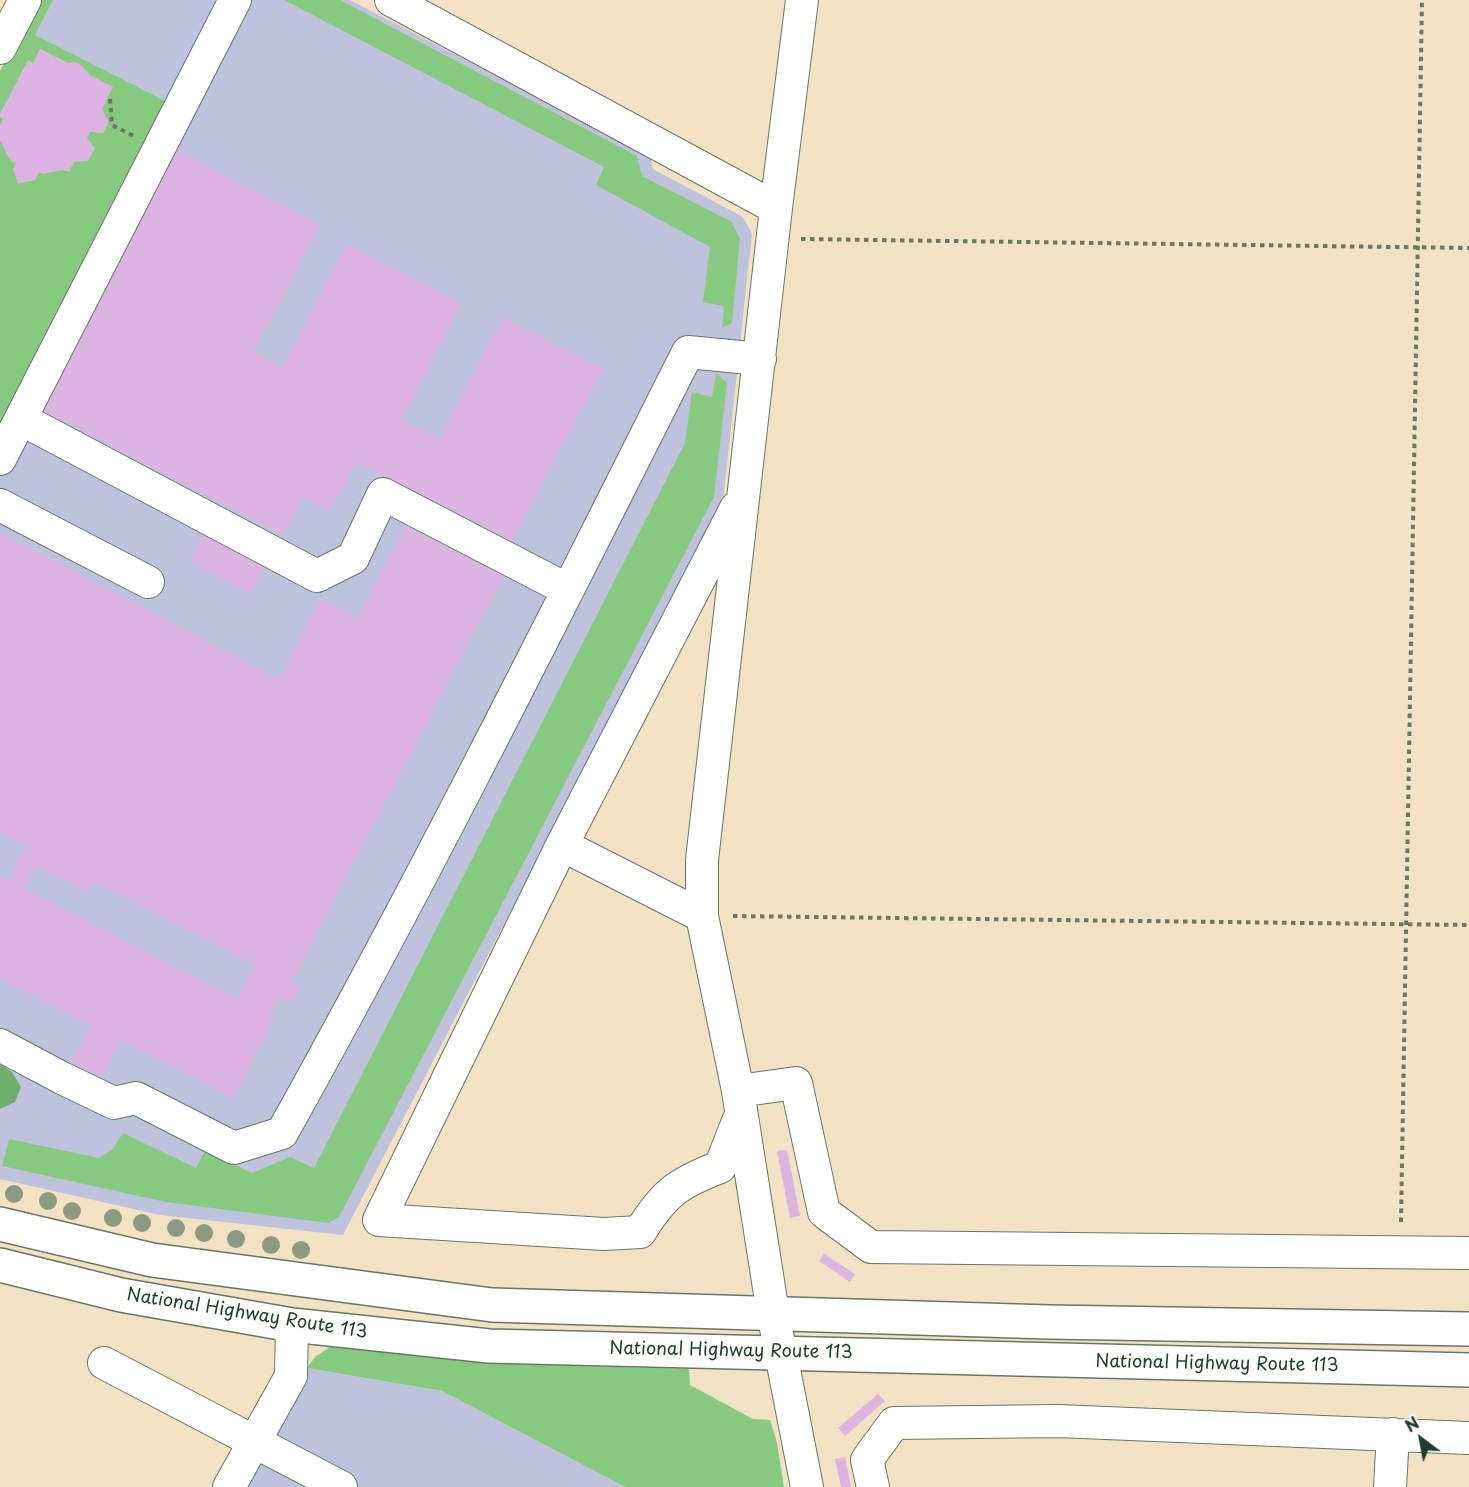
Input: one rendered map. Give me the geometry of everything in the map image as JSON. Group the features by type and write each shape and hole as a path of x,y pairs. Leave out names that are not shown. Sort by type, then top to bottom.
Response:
{"highway":[{"path":"0,1224 152,1260 492,1305 1049,1322 1469,1329"},
{"name":"National Highway Route 113","path":"0,1265 121,1295 292,1325 489,1346 1469,1370"}],"street":[{"path":"0,48 25,0"},
{"path":"0,459 235,0"},
{"path":"391,0 776,208"},
{"path":"802,0 776,208 702,860 702,916 739,1102 773,1313 807,1487"},
{"path":"0,1045 114,1103 136,1098 234,1148 282,1133 360,994 688,352 760,359"},
{"path":"21,419 317,576 353,558 383,494 568,590"},
{"path":"739,1102 720,1167 692,1178 670,1191 652,1211 640,1232 603,1234 379,1220 562,845 745,492"},
{"path":"0,505 148,582"},
{"path":"562,845 702,916"},
{"path":"739,1102 796,1083 824,1212 871,1247 1469,1252"},
{"path":"230,1487 253,1441 291,1376 292,1325"},
{"path":"104,1363 341,1487"},
{"path":"873,1487 867,1460 894,1423 1058,1421 1469,1438"},
{"path":"1390,1487 1393,1434"}],"path":[{"path":"1400,1253 1422,0"},
{"path":"110,99 112,125 159,148"},
{"path":"773,238 1469,248"},
{"path":"702,916 1469,925"}],"shaded area":[{"path":"37,0 350,0 650,156 653,169 743,217 752,234 723,501 343,1235 160,1215 0,1179 0,71"},
{"path":"307,1368 442,1391 625,1487 248,1487"}],"green space":[{"path":"37,0 53,0 35,35 167,102 0,426 0,71"},
{"path":"284,0 340,0 637,156 642,176 732,222 740,239 732,323 722,328 724,306 703,302 710,247 596,185 604,167"},
{"path":"716,373 727,383 714,497 339,1217 328,1223 166,1202 2,1166 9,1139 99,1158 112,1150 123,1133 196,1168 205,1151 252,1173 290,1157 314,1168 685,443 692,392 712,397"},
{"path":"0,1064 12,1072 21,1087 15,1102 0,1109"},
{"path":"334,1344 512,1364 689,1369 690,1385 753,1419 770,1420 777,1443 784,1487 625,1487 442,1391 307,1368 315,1357"}],"building":[{"path":"40,49 68,63 80,64 90,75 113,87 102,109 109,122 103,133 90,132 87,138 95,148 88,161 74,162 69,172 63,170 43,174 39,172 35,180 18,184 13,169 16,163 10,160 0,140 0,126 3,119 0,114 28,60 33,63"},
{"path":"172,148 320,225 253,352 283,367 347,244 462,304 401,419 440,439 503,317 603,369 511,543 356,463 330,511 303,497 283,535 36,407"},
{"path":"406,526 503,576 291,983 300,987 291,1003 279,997 269,1015 274,1019 233,1098 121,1040 102,1077 72,1062 91,1026 0,978 0,876 8,880 26,846 0,833 0,537 2,534 279,679 321,599 358,618","holes":["35,866 88,892 94,881 255,965 237,999 23,888"]},
{"path":"204,535 223,545 227,538 268,560 250,594 189,561"},
{"path":"787,1150 800,1216 790,1218 777,1151"},
{"path":"824,1254 855,1274 850,1282 819,1261"},
{"path":"878,1394 885,1401 845,1436 838,1428"},
{"path":"845,1457 851,1487 841,1487 835,1459"}]}
